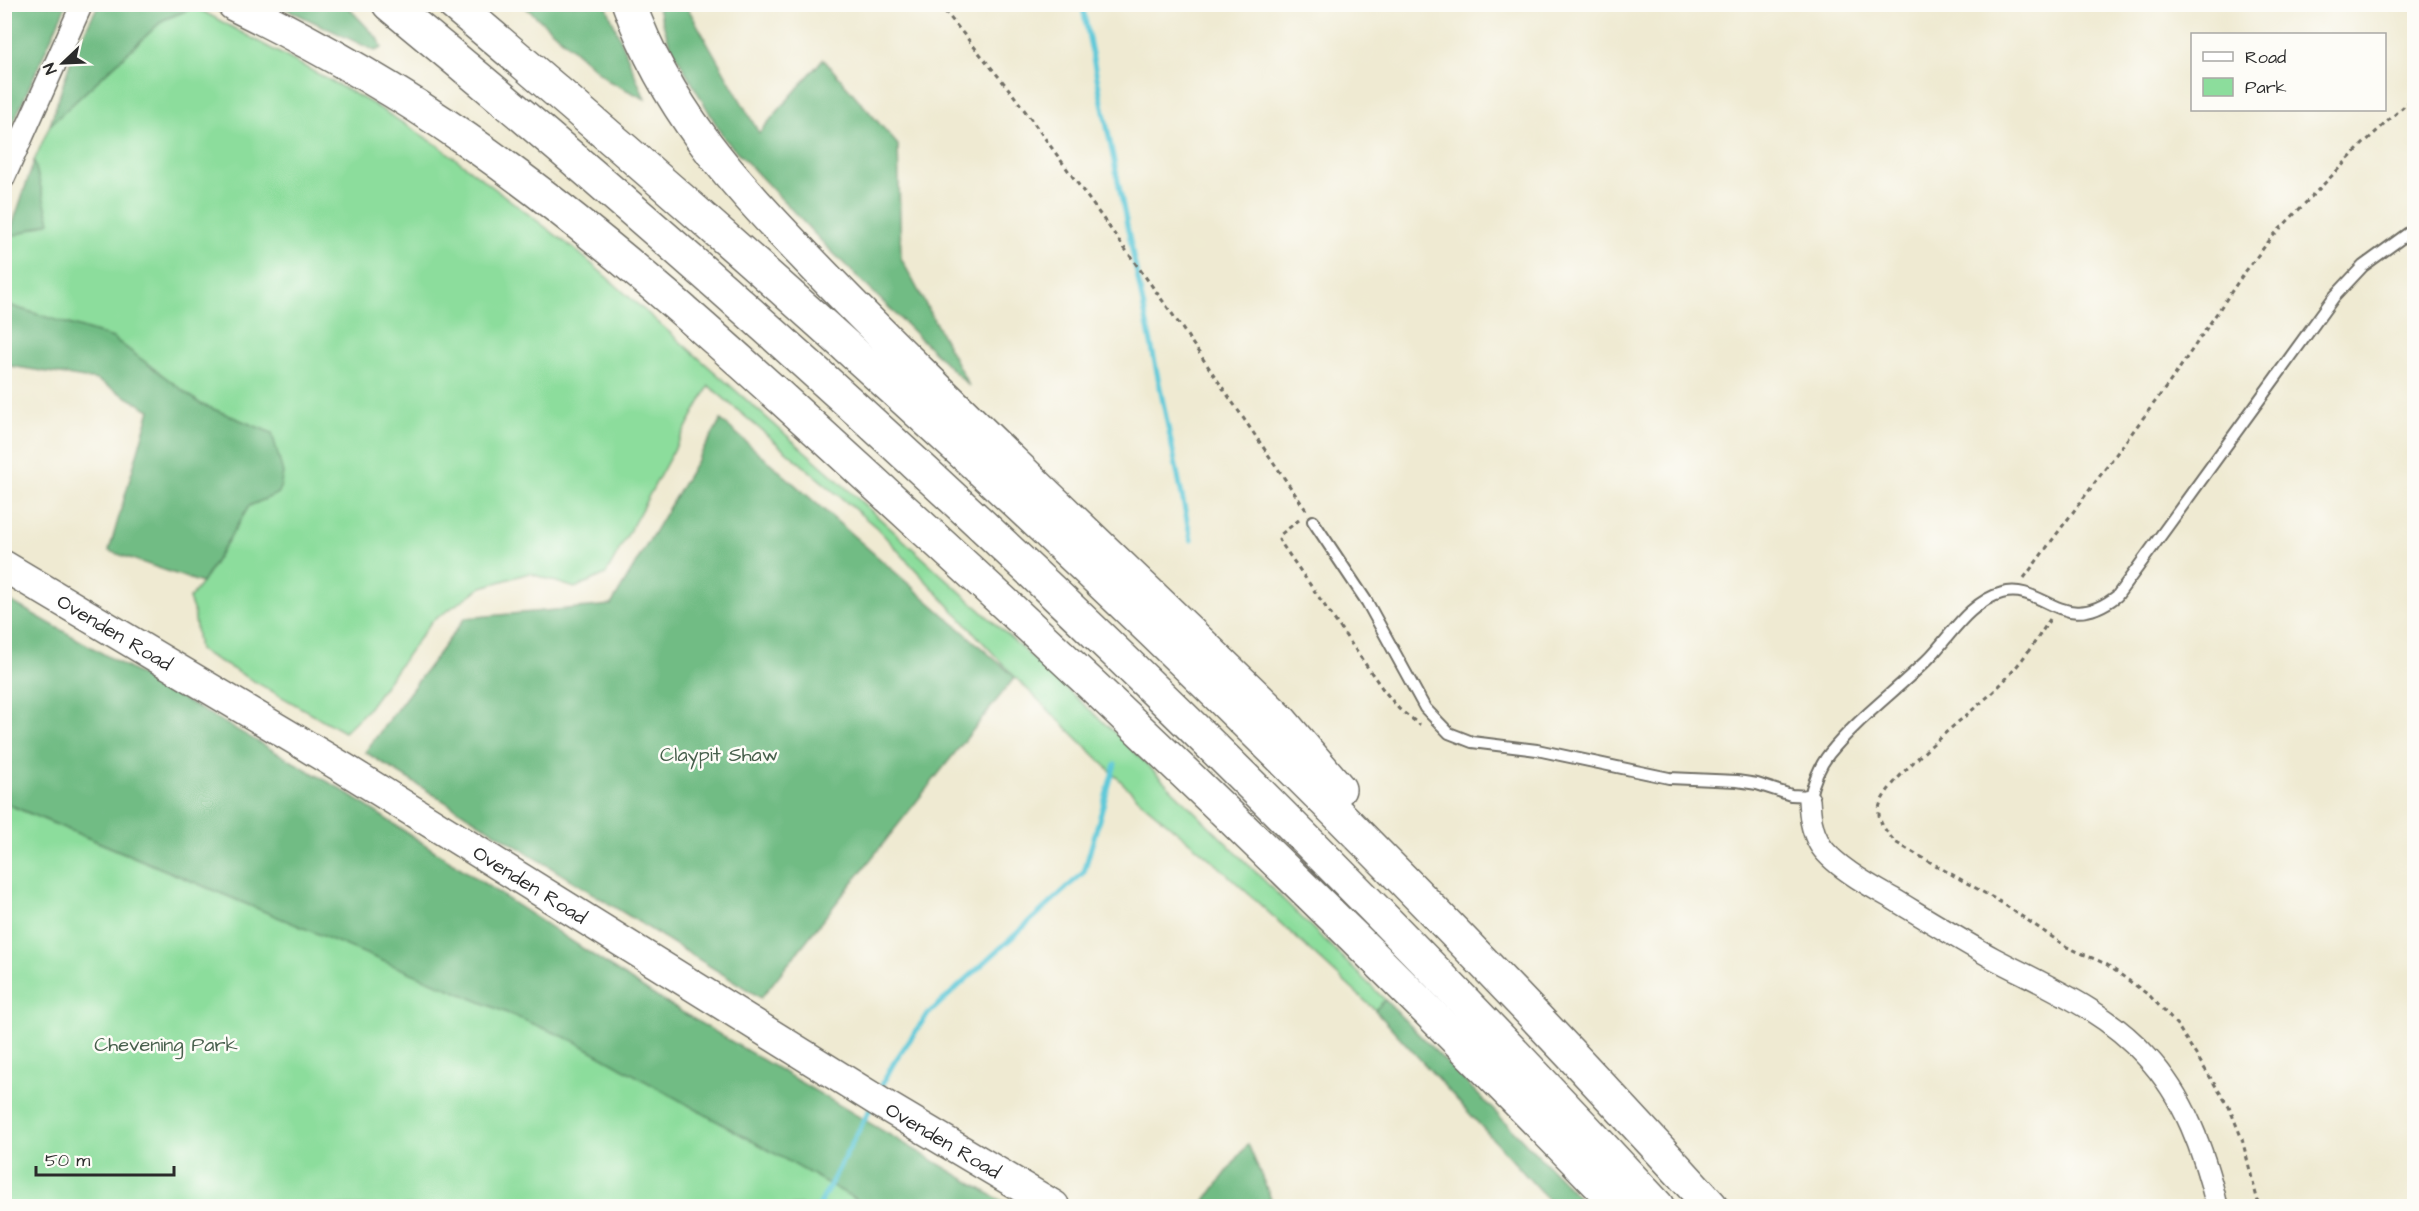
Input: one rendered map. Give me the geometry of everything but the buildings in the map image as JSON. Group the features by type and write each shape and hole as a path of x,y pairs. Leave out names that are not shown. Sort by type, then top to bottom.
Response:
{"highway":[{"path":"234,4 346,63 467,139 586,230 719,343 945,548 1167,756 1367,950 1620,1206"},
{"path":"389,4 714,282 943,489 1054,594 1360,895 1486,1024 1657,1206"},
{"path":"454,4 684,200 957,446 1190,667 1414,892 1711,1206"},
{"path":"629,4 648,52 678,107 699,138 754,202 886,339 1281,721 1324,769 1414,892"}],"main road":[{"name":"Ovenden Road","path":"4,566 345,769 881,1103 1054,1206"}],"street":[{"path":"4,178 80,10"},
{"path":"1809,798 1810,823 1820,845 1840,864 1872,887 1993,958 2048,984 2103,1018 2146,1056 2184,1108 2207,1164 2217,1206"}],"lane":[{"path":"1313,521 1367,602 1425,708 1443,728 1472,742 1537,750 1669,778 1747,782 1809,798 1815,776 1828,754 1929,658 1969,612 1985,600 2002,593 2017,591 2052,606 2080,612 2101,608 2117,596 2334,297 2363,266 2415,229"}],"path":[{"path":"939,4 1012,93 1148,280 1308,513 1280,535 1279,540 1399,709 1428,729 1443,728"},
{"path":"2017,591 2091,484 2175,375 2242,276 2272,237 2364,143 2415,97"},
{"path":"2052,606 2023,660 1993,692 1949,729 1888,788 1878,808 1882,827 1894,842 2002,903 2067,947 2106,964 2150,996 2177,1025 2229,1107 2242,1138 2259,1206"}],"green space":[{"path":"187,4 195,7 163,20 50,125 71,60 98,5"},
{"path":"4,5 66,5 5,141"},
{"path":"278,5 346,5 379,40 382,48 375,51"},
{"path":"523,5 606,5 645,99 609,81"},
{"path":"657,5 686,5 759,133 823,59 898,145 901,258 969,386 826,246 724,138 670,45"},
{"path":"195,7 373,104 439,146 578,252 833,476 1113,731 1385,1000 1375,1010 1215,863 1144,804 1015,677 877,528 709,386 606,574 575,588 529,573 482,587 431,622 367,710 344,732 199,650 194,612 189,599 202,583 249,506 279,493 272,433 201,404 113,338 5,304 5,247 8,238 49,222 34,161 50,125 163,20"},
{"path":"34,161 50,222 8,238"},
{"path":"5,304 113,338 201,404 272,433 283,473 279,493 249,506 202,583 109,551 150,410 97,380 5,365"},
{"name":"Claypit Shaw","path":"721,420 1015,677 761,998 365,752 465,618 611,605"},
{"path":"5,598 339,788 658,998 1010,1206 868,1206 574,1041 5,803"},
{"name":"Chevening Park","path":"4,803 575,1041 868,1206 5,1206"},
{"path":"1385,1000 1587,1206 1554,1206 1375,1010"},
{"path":"1248,1144 1274,1206 1201,1206"}],"waterway":[{"path":"1082,4 1191,540"},
{"path":"879,1091 893,1064 927,1015 1084,872 1115,764"},
{"path":"819,1206 871,1107"}]}
